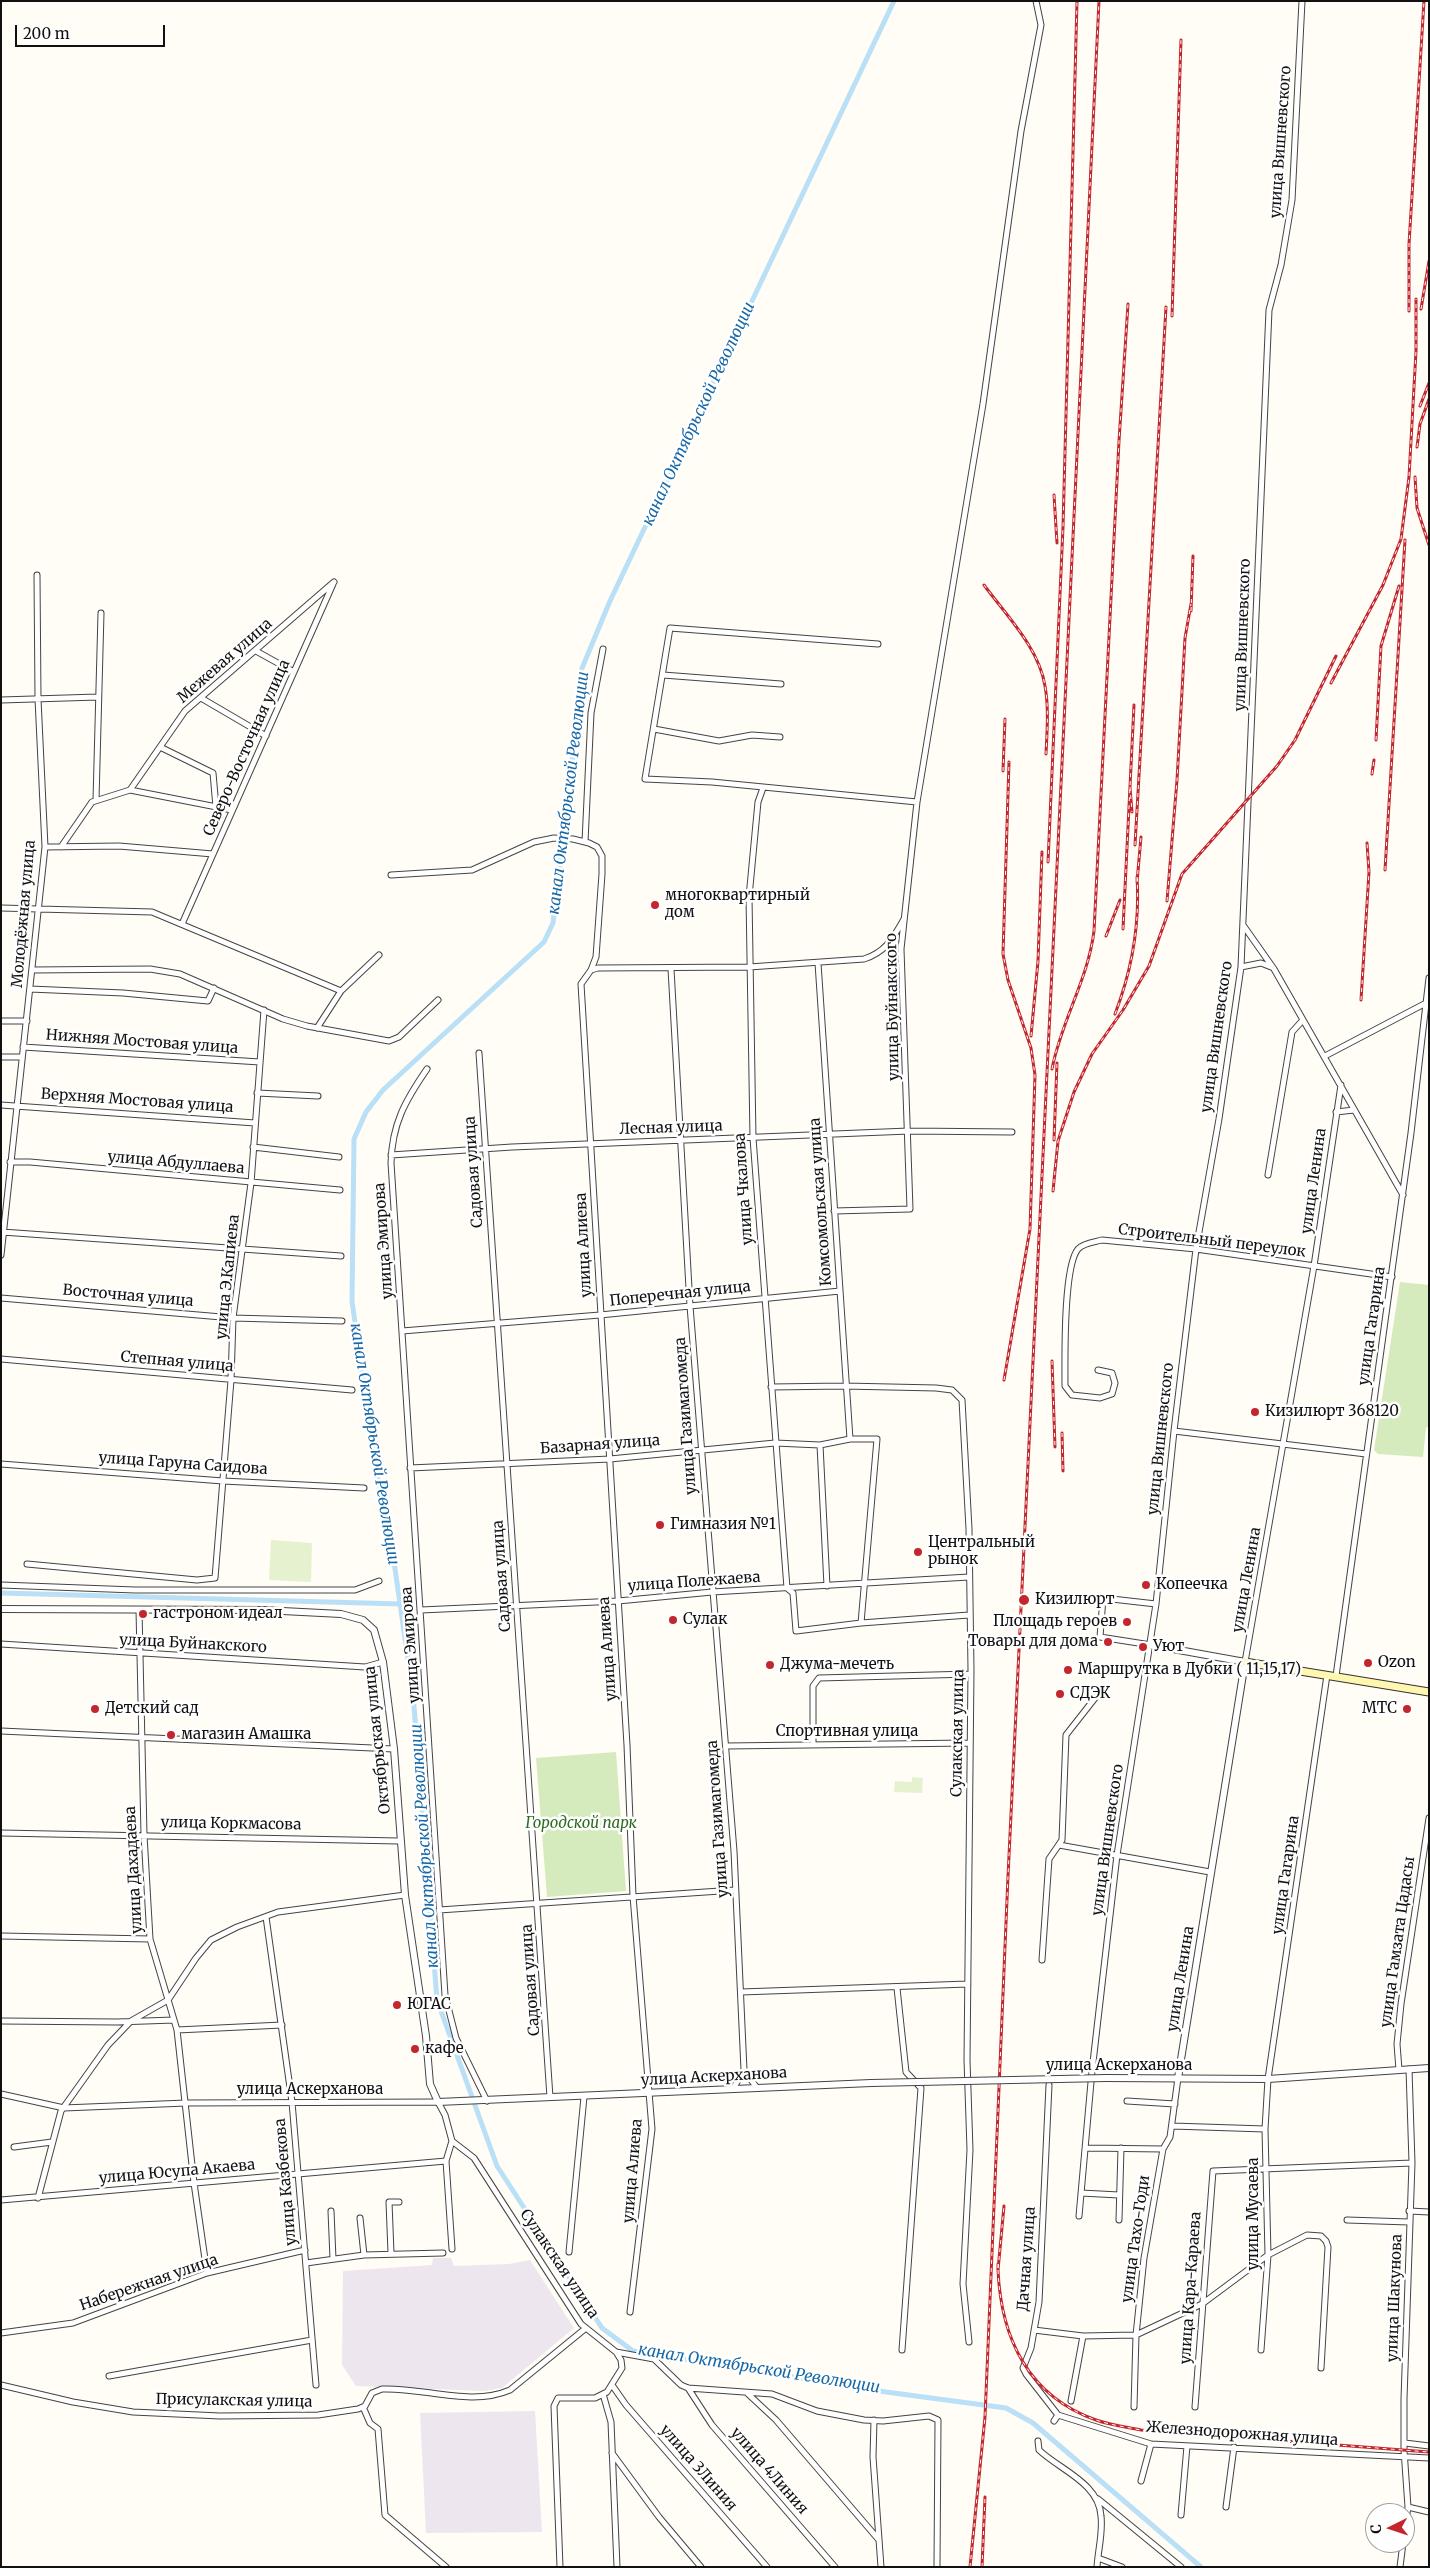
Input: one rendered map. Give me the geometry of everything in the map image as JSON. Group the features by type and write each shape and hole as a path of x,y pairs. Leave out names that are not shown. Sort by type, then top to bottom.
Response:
{"main road":[{"path":"1245,1662 1429,1692"}],"street":[{"name":"улица Буйнакского","path":"834,1211 910,1209 909,1131 901,949 904,919 917,802 983,404 1022,131 1041,25 1036,1"},
{"name":"улица Вишневского","path":"1079,2216 1092,2072 1117,1855 1151,1645 1196,1248 1241,967 1269,310 1281,264 1292,200 1302,1"},
{"name":"Молодёжная улица","path":"1,1255 44,847 38,699 37,575"},
{"name":"Межевая улица","path":"130,790 184,711 334,582"},
{"name":"Северо-Восточная улица","path":"182,924 334,582"},
{"path":"96,800 101,613"},
{"path":"878,644 670,628 645,779 712,782 917,802"},
{"path":"585,842 591,713 603,649"},
{"path":"256,651 294,672"},
{"path":"663,675 781,684"},
{"path":"1,700 98,697"},
{"path":"201,698 266,736"},
{"path":"654,729 719,741 752,735 780,737"},
{"path":"160,747 213,773 216,808"},
{"name":"улица Чкалова","path":"763,788 758,802 749,897 753,1138 787,1588 793,1594 796,1631 861,1623"},
{"path":"61,847 92,802 130,790 232,810"},
{"path":"391,875 472,870 534,842 554,838 573,839 597,847 602,856 596,957 591,970 749,967 849,962 878,954 889,945 904,919"},
{"path":"44,847 119,846 213,854"},
{"path":"1,908 39,907 152,912 341,991"},
{"path":"1243,925 1274,969 1403,1195"},
{"path":"317,1028 341,991 379,955"},
{"name":"Комсомольская улица","path":"818,963 840,1292 844,1386 850,1439"},
{"path":"1241,967 1260,963 1274,969"},
{"path":"32,970 150,969 180,974 283,1019 317,1028 390,1042 398,1038 438,1000"},
{"name":"улица Газимагомеда","path":"671,969 679,1140 690,1306 736,1890 744,2070"},
{"name":"улица Алиева","path":"591,970 581,984 627,1744 633,1896 652,2129 630,2312"},
{"name":"улица Гагарина","path":"1336,1676 1403,1195 1429,978"},
{"path":"30,989 123,993 208,1002 214,988"},
{"path":"1325,1056 1427,1002"},
{"name":"улица Э.Капиева","path":"27,1564 197,1580 215,1578 231,1380 233,1318 251,1183 264,1010"},
{"path":"1,1021 27,1021"},
{"path":"1268,1175 1292,1032 1302,1021"},
{"name":"Нижняя Мостовая улица","path":"23,1047 260,1062"},
{"name":"Садовая улица","path":"479,1054 484,1150 538,1903 550,2097"},
{"path":"1,1057 22,1057"},
{"name":"улица Эмирова","path":"427,1070 400,1111 391,1155 410,1468 422,1610 445,1995 456,2038 484,2101"},
{"name":"улица Ленина","path":"1178,2078 1245,1662 1314,1266 1341,1085"},
{"path":"258,1093 318,1096"},
{"name":"Верхняя Мостовая улица","path":"1,1105 255,1123"},
{"path":"1336,1112 1354,1110"},
{"name":"Лесная улица","path":"391,1155 591,1144 909,1131 1012,1132"},
{"path":"254,1147 339,1157"},
{"name":"улица Абдуллаева","path":"10,1162 30,1162 340,1190"},
{"path":"1,1177 8,1177"},
{"path":"2,1232 340,1256"},
{"name":"Строительный переулок","path":"1098,1370 1112,1373 1116,1383 1112,1394 1100,1398 1072,1395 1065,1386 1066,1305 1073,1260 1078,1249 1088,1243 1102,1240 1196,1248 1392,1277"},
{"name":"Поперечная улица","path":"402,1331 600,1315 840,1292"},
{"name":"Восточная улица","path":"1,1298 233,1318 342,1321"},
{"name":"Степная улица","path":"1,1359 352,1390"},
{"path":"771,1387 844,1386"},
{"name":"Сулакская улица","path":"844,1386 936,1388 952,1390 962,1400 970,1529 969,1615 971,1674 967,2072 970,2150 963,2284 969,2342"},
{"path":"1174,1431 1366,1454"},
{"path":"828,1586 820,1445 850,1439 877,1439 861,1623 969,1615"},
{"name":"Базарная улица","path":"410,1468 610,1459 775,1443 820,1445"},
{"name":"улица Гаруна Саидова","path":"1,1464 364,1488"},
{"name":"улица Полежаева","path":"422,1610 517,1604 618,1601 712,1592 969,1577"},
{"path":"1,1585 135,1590 355,1590 379,1580"},
{"path":"1156,1604 1103,1598 1100,1637 1245,1662"},
{"name":"Октябрьская улица","path":"1,1609 263,1610 341,1614 363,1620 374,1630 383,1662 394,1749 399,1841 426,2036 430,2084 438,2102"},
{"name":"улица Дахадаева","path":"139,1610 144,1835 150,1940 177,2030 206,2273"},
{"name":"улица Буйнакского","path":"1,1644 365,1667 383,1662"},
{"path":"813,1745 815,1682 819,1678 971,1674"},
{"name":"улица Гагарина","path":"1268,2079 1327,1675"},
{"path":"1042,1960 1049,1859 1062,1840 1066,1735 1099,1693"},
{"path":"1,1731 394,1749"},
{"name":"Спортивная улица","path":"726,1746 969,1743"},
{"name":"улица Гамзата Цадасы","path":"1399,2070 1397,2044 1401,2004 1429,1818"},
{"name":"улица Коркмасова","path":"1,1833 399,1841"},
{"path":"1059,1844 1210,1872"},
{"path":"439,1910 736,1890"},
{"path":"38,2198 52,2142 64,2108 108,2045 131,2022 168,2000 196,1958 211,1940 237,1927 293,1908 405,1895"},
{"name":"улица Казбекова","path":"266,1917 292,2102 316,2385"},
{"path":"1,1936 150,1940"},
{"path":"742,1992 968,1984"},
{"path":"897,1988 906,2072 920,2088 902,2350"},
{"path":"1,2021 131,2022 174,2020"},
{"path":"177,2030 282,2025"},
{"name":"улица Аскерханова","path":"1,2094 64,2108 186,2103 438,2102 871,2083 1106,2078 1268,2079 1429,2068"},
{"name":"улица Шакунова","path":"1408,2069 1412,2164 1409,2210 1404,2443 1408,2503"},
{"path":"733,2089 744,2070 757,2088"},
{"name":"улица Тахо-Годи","path":"1134,2407 1136,2335 1144,2258 1163,2149 1170,2137 1178,2078"},
{"name":"улица Мусаева","path":"1261,2350 1268,2255 1265,2130 1268,2079"},
{"name":"Дачная улица","path":"1049,2085 1039,2302 1031,2348 1023,2368 1058,2415"},
{"path":"569,2252 584,2097"},
{"path":"1127,2101 1175,2104"},
{"path":"438,2102 443,2109 452,2141 446,2161 452,2249"},
{"path":"1172,2126 1265,2130"},
{"name":"Сулакская улица","path":"452,2141 474,2158 581,2324 616,2352"},
{"path":"14,2147 52,2142"},
{"path":"1086,2148 1163,2149"},
{"path":"1119,2220 1121,2148"},
{"name":"улица Юсупа Акаева","path":"1,2200 446,2161"},
{"path":"1266,2170 1412,2164"},
{"name":"улица Кара-Караева","path":"1195,2407 1213,2171 1266,2170"},
{"path":"1081,2193 1120,2195"},
{"path":"391,2253 389,2202 399,2202"},
{"path":"1409,2210 1429,2212"},
{"path":"331,2211 333,2260"},
{"path":"360,2218 364,2255"},
{"path":"1346,2220 1409,2222"},
{"path":"1034,2330 1083,2336 1136,2335 1202,2304 1268,2255 1307,2235 1320,2236 1326,2241 1326,2298 1321,2368"},
{"name":"Набережная улица","path":"1,2333 73,2323 206,2273 305,2250"},
{"path":"306,2262 391,2253 443,2252"},
{"path":"446,2567 385,2514 378,2429 370,2424 363,2407 372,2393 382,2389 477,2397 501,2394 510,2390 586,2328"},
{"path":"1071,2400 1083,2336"},
{"path":"109,2376 312,2340"},
{"path":"560,2567 554,2406 558,2398 595,2398 603,2394 612,2385 622,2368 621,2360 616,2352"},
{"path":"616,2352 654,2359 681,2385 688,2388 772,2394 816,2411 874,2420 929,2416 938,2420 936,2567"},
{"name":"улица 3Линия","path":"612,2385 626,2405 767,2567"},
{"name":"Присулакская улица","path":"1,2386 132,2412 164,2414 230,2416 318,2415 363,2407"},
{"name":"улица 4Линия","path":"688,2388 712,2424 835,2567"},
{"path":"746,2393 776,2420 879,2540"},
{"path":"603,2394 611,2422 617,2567"},
{"path":"1054,2421 1058,2415"},
{"name":"Железнодорожная улица","path":"1058,2415 1151,2444 1429,2458"},
{"path":"874,2420 873,2457 881,2567"},
{"path":"1038,2441 1039,2450 1087,2487 1097,2498 1181,2567"},
{"path":"1404,2443 1429,2446"},
{"path":"1140,2481 1151,2444"},
{"path":"1181,2515 1187,2446"},
{"path":"1226,2507 1234,2447"},
{"path":"612,2453 653,2509 701,2567"},
{"path":"1097,2498 1101,2515 1097,2567"},
{"path":"1415,2509 1429,2512"},
{"path":"1400,2567 1402,2553"},
{"path":"1098,2558 1122,2567"}],"shaded area":[{"path":"433,2258 451,2258 454,2266 509,2264 530,2260 574,2328 502,2388 484,2391 356,2386 342,2365 343,2271 432,2265"},
{"path":"535,2411 542,2532 426,2533 420,2413"}],"green space":[{"path":"1400,1282 1429,1285 1429,1426 1426,1428 1423,1457 1378,1454 1374,1450"},
{"path":"271,1540 312,1543 311,1582 269,1580"},
{"name":"Городской парк","path":"616,1752 626,1891 547,1897 536,1758"},
{"path":"912,1777 923,1778 922,1793 894,1792 895,1781 912,1782"}],"waterway":[{"name":"канал Октябрьской Революции","path":"894,1 610,601 580,673 572,763 553,923 544,942 383,1090 366,1112 354,1139 352,1301 376,1472 388,1520 413,1694 437,2000 497,2166 602,2328 633,2351 886,2392 1006,2408 1033,2423 1201,2567"},
{"path":"1,1593 401,1604"}],"railway":[{"path":"1048,862 1063,527 1077,1"},
{"path":"970,2567 985,2417 1008,1876 1099,1"},
{"path":"1409,311 1409,244 1424,1"},
{"path":"1172,316 1181,40"},
{"path":"1421,309 1429,261"},
{"path":"1331,683 1383,585 1401,539 1409,477 1416,351 1416,299"},
{"path":"1052,1069 1056,1051 1086,966 1094,931 1119,441 1128,304"},
{"path":"1135,845 1166,307"},
{"path":"1420,406 1429,383"},
{"path":"1417,447 1420,424 1429,399"},
{"path":"1415,477 1417,508 1429,545"},
{"path":"1054,495 1057,543"},
{"path":"1385,870 1405,540"},
{"path":"1191,611 1193,556"},
{"path":"984,585 1029,645 1042,672 1047,703 1046,754"},
{"path":"1376,740 1381,646 1399,586"},
{"path":"1167,901 1177,780 1185,638 1191,604"},
{"path":"1053,1191 1058,1141 1074,1092 1092,1054 1123,1010 1149,966 1182,874 1277,766 1295,740 1336,656"},
{"path":"1123,929 1134,705"},
{"path":"1003,771 1005,719"},
{"path":"1372,774 1374,760"},
{"path":"1004,1380 1030,1229 1035,1075 1031,1048 1008,980 1003,954 1009,762"},
{"path":"1130,787 1132,812"},
{"path":"1137,882 1141,837"},
{"path":"1361,1000 1369,872 1367,843"},
{"path":"1031,1036 1038,961 1042,852"},
{"path":"1115,1014 1126,981 1134,947 1138,895 1137,877"},
{"path":"1106,936 1120,900"},
{"path":"1054,1140 1057,1063"},
{"path":"1052,1361 1055,1447"},
{"path":"1062,1433 1063,1471"},
{"path":"998,2264 998,2270 1004,2206"},
{"path":"998,2270 1000,2295 1005,2319 1012,2341 1023,2362 1036,2380 1052,2396 1072,2409 1096,2420 1141,2430 1429,2452"},
{"path":"982,2567 985,2497"}],"place":[{"name":"многоквартирный дом","path":"655,905"},
{"name":"Кизилюрт 368120","path":"1255,1412"},
{"name":"Гимназия №1","path":"660,1525"},
{"name":"Центральный рынок","path":"918,1552"},
{"name":"Копеечка","path":"1146,1585"},
{"name":"Кизилюрт","path":"1024,1600"},
{"name":"гастроном идеал","path":"143,1614"},
{"name":"Сулак","path":"673,1620"},
{"name":"Площадь героев","path":"1127,1622"},
{"name":"Товары для дома","path":"1108,1642"},
{"name":"Уют","path":"1143,1647"},
{"name":"Ozon","path":"1368,1663"},
{"name":"Джума-мечеть","path":"770,1665"},
{"name":"Маршрутка в Дубки ( 11,15,17)","path":"1068,1670"},
{"name":"СДЭК","path":"1060,1694"},
{"name":"Детский сад","path":"95,1709"},
{"name":"МТС","path":"1407,1709"},
{"name":"магазин Амашка","path":"171,1735"},
{"name":"ЮГАС","path":"397,2005"},
{"name":"кафе","path":"415,2049"}]}
